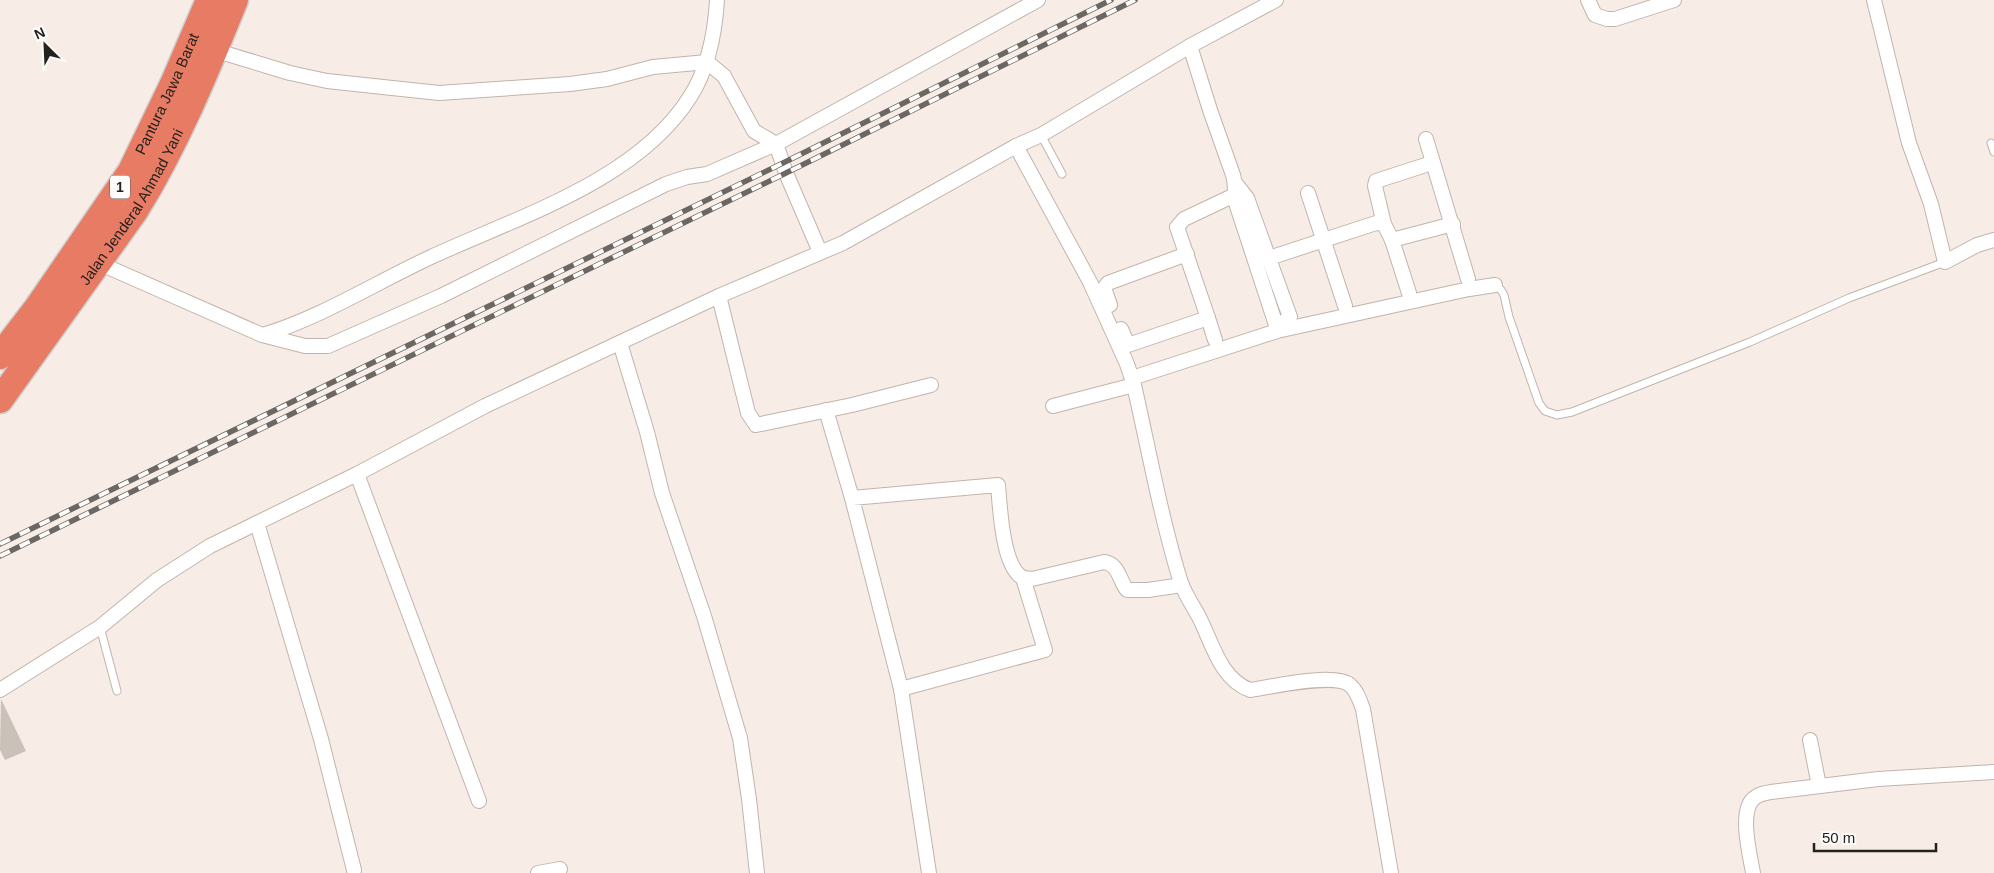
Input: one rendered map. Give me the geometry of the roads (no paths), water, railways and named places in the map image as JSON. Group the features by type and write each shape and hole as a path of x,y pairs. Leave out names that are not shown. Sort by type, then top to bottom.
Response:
{"highway":[{"name":"Pantura Jawa Barat","path":"0,356 49,313 87,258 173,84 208,0"},
{"name":"Jalan Jenderal Ahmad Yani","path":"87,258 152,184 235,0"},
{"name":"1","path":"0,400 49,313"}],"street":[{"path":"262,335 293,326 387,277 564,198 603,177 641,151 668,126 691,97 707,62 717,0"},
{"path":"87,258 262,335 305,346 328,346 441,296 666,184 687,176 707,174 776,144 1038,0"},
{"path":"0,690 100,627 157,580 210,546 357,474 485,406 719,296 852,239 1016,146 1042,135 1190,46 1276,0"},
{"path":"1588,0 1595,15 1607,20 1674,0"},
{"path":"1874,0 1909,143 1931,204 1945,262 1977,245 1994,240"},
{"path":"1190,46 1210,110 1264,261 1376,223 1384,224"},
{"path":"214,50 290,73 327,81 439,93 570,84 607,79 653,67 707,62 724,76 754,131 776,144 786,173 820,252"},
{"path":"1426,139 1468,279"},
{"path":"1016,146 1090,282 1133,382 1164,520 1182,585 1222,665 1231,678 1240,686 1250,690 1324,679 1339,680 1350,686 1363,709 1391,873"},
{"path":"1409,293 1392,240 1384,224 1375,186 1376,181 1432,162"},
{"path":"1215,340 1187,254 1177,231 1179,224 1184,219 1238,190"},
{"path":"1308,193 1345,306"},
{"path":"1392,240 1452,224"},
{"path":"1187,254 1108,283 1104,291 1128,345 1208,318"},
{"path":"1053,406 1133,382 1277,331 1469,289 1495,286"},
{"path":"719,296 748,413 756,425 931,385"},
{"path":"620,343 647,432 662,493 709,634 740,738 757,873"},
{"path":"826,410 852,498 901,689 929,873"},
{"path":"357,474 479,801"},
{"path":"852,498 998,485 1004,537 1010,558 1019,576 1032,579 1104,562 1111,563 1114,566 1121,583 1127,590 1148,590 1182,585"},
{"path":"257,523 321,739 351,872"},
{"path":"901,689 1045,650 1023,578"},
{"path":"1810,740 1819,786"},
{"path":"1753,873 1745,822 1752,800 1758,795 1878,779 1994,772"},
{"path":"538,873 560,869"}],"lane":[{"path":"1042,135 1062,174"},
{"path":"1991,143 1994,152"},
{"path":"1495,286 1502,290 1504,295 1509,317 1539,404 1545,412 1557,415 1572,412 1750,342 1849,298 1945,262"},
{"path":"100,627 117,691"}],"railway":[{"path":"0,544 783,163 1111,0"},
{"path":"0,556 786,173 1135,0"}]}
